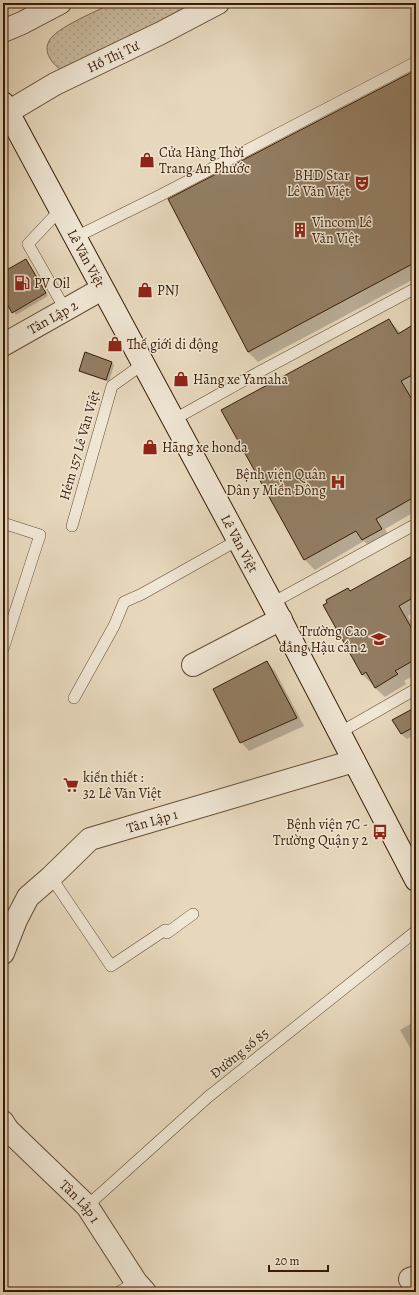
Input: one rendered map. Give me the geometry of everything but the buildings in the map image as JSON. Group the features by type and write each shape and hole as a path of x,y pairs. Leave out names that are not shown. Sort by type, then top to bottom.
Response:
{"street":[{"path":"3,31 60,3"},
{"name":"Hồ Thị Tư","path":"5,107 161,33 218,3"},
{"name":"Lê Văn Việt","path":"5,107 74,238 276,611 416,880"},
{"name":"Tân Lập 2","path":"3,345 102,288"},
{"path":"193,665 276,611"},
{"name":"Tân Lập 1","path":"3,953 16,920 28,897 90,839 354,761"},
{"name":"Tân Lập 1","path":"5,1130 87,1206 133,1288"}],"lane":[{"path":"74,238 160,196 416,62"},
{"path":"60,210 28,244 65,310"},
{"path":"173,420 266,368 416,288"},
{"name":"Hẻm 157 Lê Văn Việt","path":"72,526 112,386 143,364"},
{"path":"3,523 40,535 3,649"},
{"path":"276,611 416,524"},
{"path":"74,698 114,626 124,602 142,594 238,540"},
{"path":"339,733 416,690"},
{"path":"51,877 111,966 165,930 167,932 193,914"},
{"name":"Đường số 85","path":"87,1206 208,1097 416,931"}],"shaded area":[{"path":"113,3 210,3 61,70 54,64 49,57 47,50 47,45 53,36 68,25"}],"place":[{"name":"Cửa Hàng Thời Trang An Phước","path":"147,160"},
{"name":"BHD Star Lê Văn Việt","path":"362,183"},
{"name":"Vincom Lê Văn Việt","path":"300,230"},
{"name":"PV Oil","path":"22,283"},
{"name":"PNJ","path":"145,290"},
{"name":"Thế giới di động","path":"115,344"},
{"name":"Hãng xe Yamaha","path":"181,379"},
{"name":"Hãng xe honda","path":"150,447"},
{"name":"Bệnh viện Quân Dân y Miền Đông","path":"338,482"},
{"name":"Trường Cao đẳng Hậu cần 2","path":"379,639"},
{"name":"kiến thiết : 32 Lê Văn Việt","path":"71,785"},
{"name":"Bệnh viện 7C - Trường Quận y 2","path":"380,832"}]}
